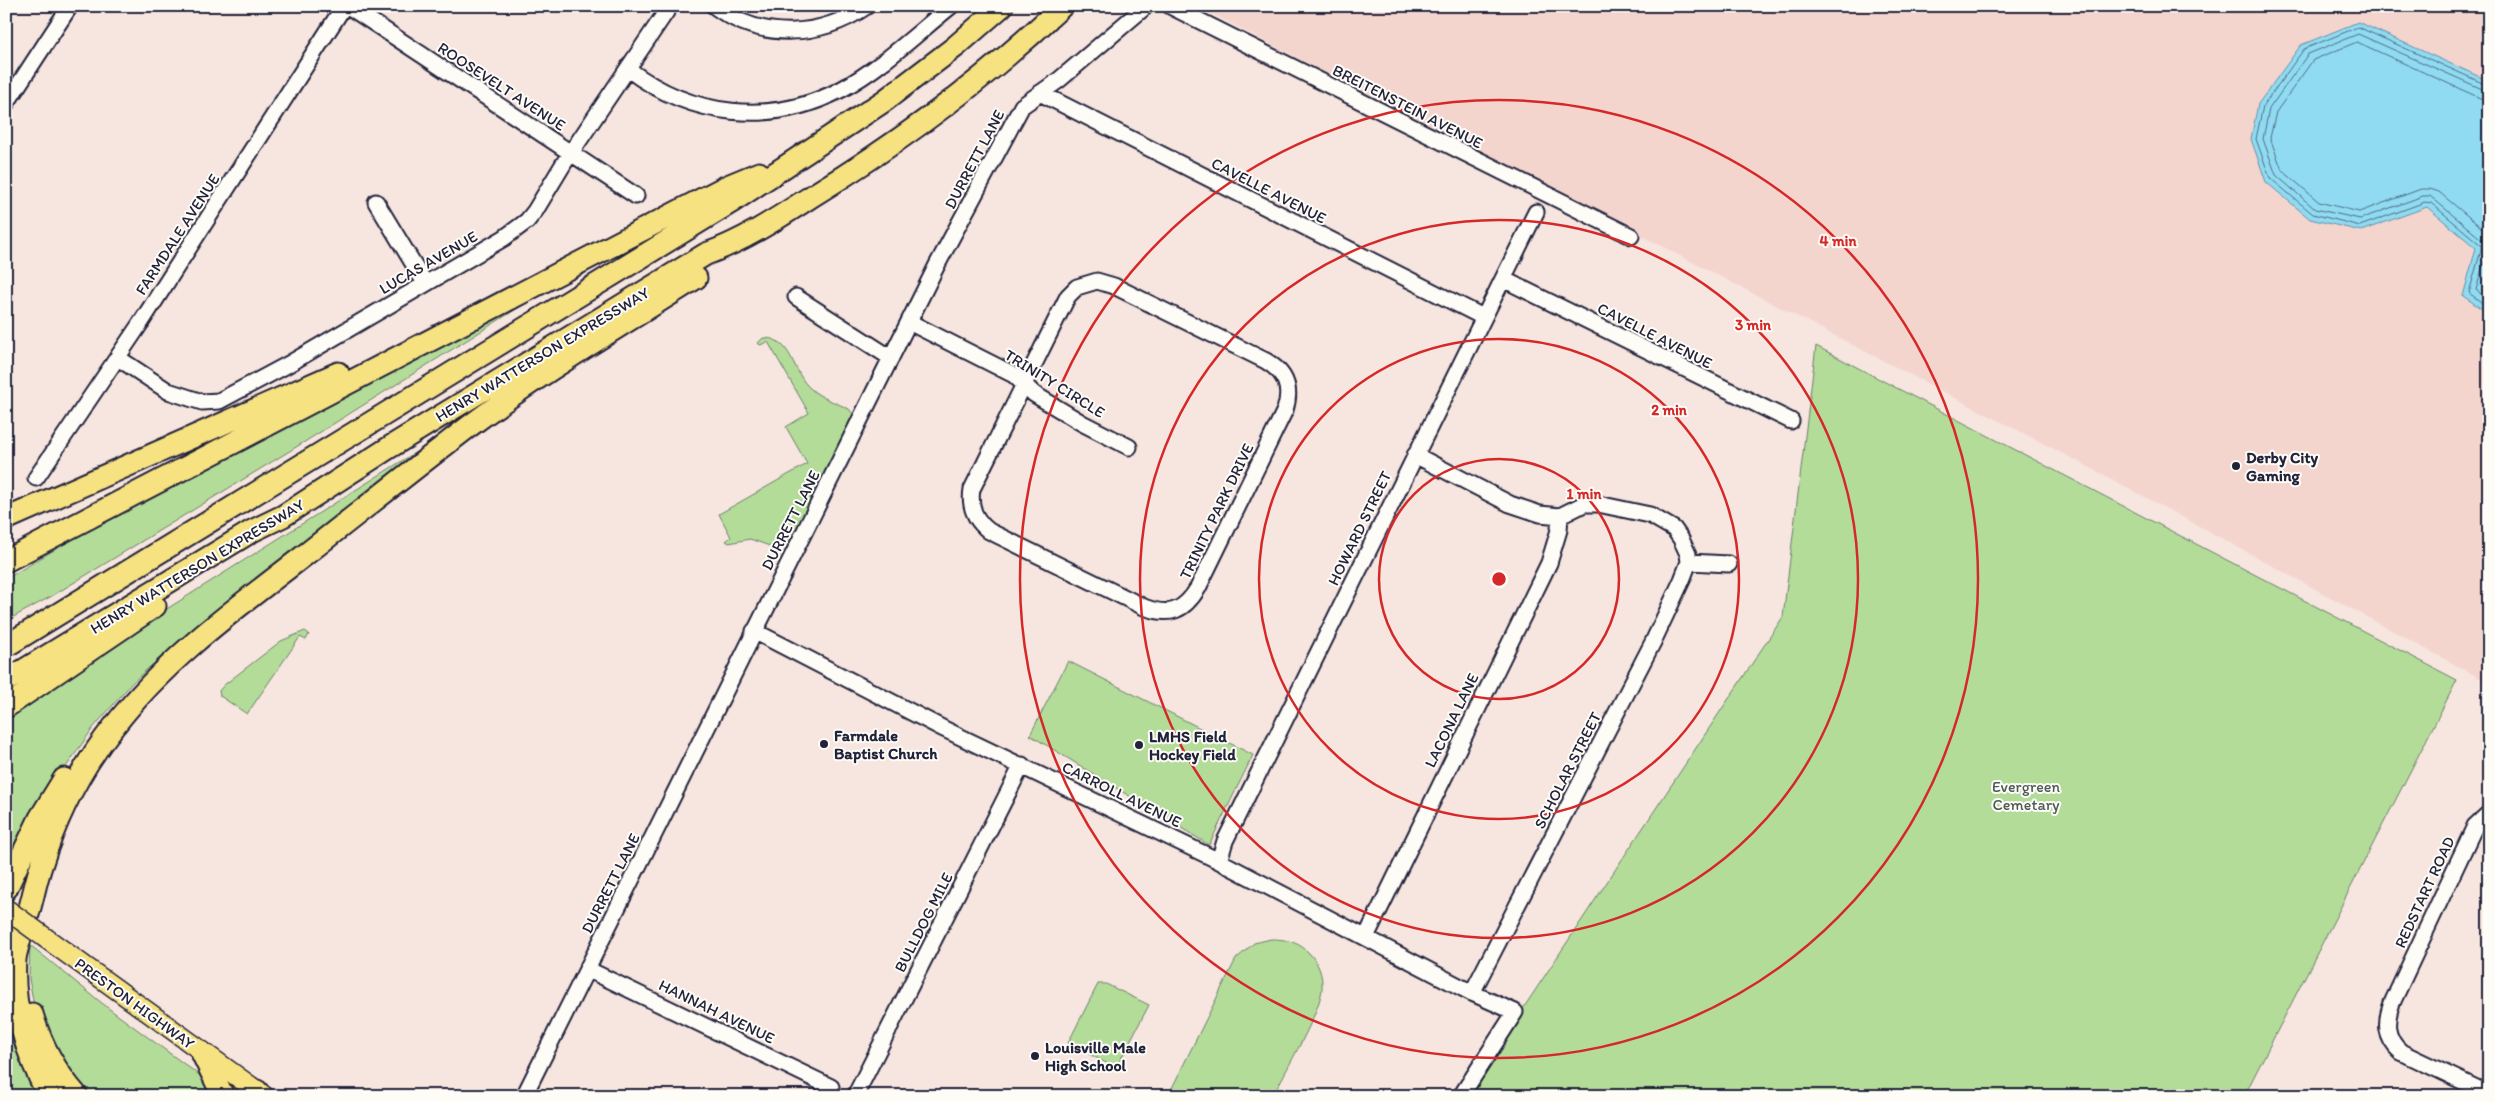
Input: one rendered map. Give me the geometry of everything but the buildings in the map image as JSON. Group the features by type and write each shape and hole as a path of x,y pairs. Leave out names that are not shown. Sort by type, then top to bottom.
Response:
{"highway":[{"name":"HENRY WATTERSON EXPRESSWAY","path":"6,646 55,614 733,201 884,101 955,47 1002,6"},
{"name":"HENRY WATTERSON EXPRESSWAY","path":"6,681 252,531 283,516 390,447 706,254 736,244 874,158 907,136 1003,60 1062,6"},
{"path":"6,561 725,186 803,155"},
{"path":"48,1096 30,1058 20,1014 15,960 19,939 47,847 63,808 82,773 125,713 181,654 467,428 571,357 714,266 736,244"},
{"path":"6,519 392,350 421,345"},
{"path":"6,707 104,640 258,541 283,516"},
{"path":"6,572 15,567 31,548"},
{"path":"6,631 55,614"},
{"path":"6,889 40,818 98,730 161,663 181,654"},
{"path":"24,927 23,977 37,1030 58,1072 77,1096"},
{"path":"202,1053 223,1096"}],"main road":[{"name":"PRESTON HIGHWAY","path":"6,909 258,1094"}],"street":[{"path":"6,104 70,6"},
{"name":"FARMDALE AVENUE","path":"36,478 118,358 344,6"},
{"name":"ROOSEVELT AVENUE","path":"348,6 636,196"},
{"name":"LUCAS AVENUE","path":"118,358 168,391 202,402 219,401 287,365 504,238 527,220 670,6"},
{"path":"714,6 729,16 751,26 784,32 806,31 828,26 847,19 867,6"},
{"path":"628,69 666,93 705,108 758,113 795,108 821,99 854,82 951,6"},
{"name":"DURRETT LANE","path":"524,1096 937,264 1022,106 1059,80 1146,6"},
{"name":"BREITENSTEIN AVENUE","path":"1170,6 1631,236"},
{"name":"CAVELLE AVENUE","path":"1040,93 1483,316"},
{"path":"376,202 425,283"},
{"name":"HOWARD STREET","path":"1218,861 1225,841 1284,718 1536,212"},
{"name":"CAVELLE AVENUE","path":"1503,279 1791,421"},
{"name":"TRINITY PARK DRIVE","path":"1096,281 1114,286 1258,357 1276,366 1283,374 1288,388 1285,410 1198,588 1186,604 1169,612 1156,612 1144,608 989,531 979,522 972,504 972,490 1023,384 1068,296 1078,287 1096,281"},
{"path":"796,297 891,358"},
{"name":"TRINITY CIRCLE","path":"909,322 1014,375 1034,394 1082,423 1129,447"},
{"path":"1415,455 1510,504 1540,514 1560,516 1584,504 1635,510 1650,515 1674,530 1685,547 1688,562 1729,564"},
{"name":"LACONA LANE","path":"1366,937 1548,564 1559,530 1560,516"},
{"name":"SCHOLAR STREET","path":"1472,992 1653,642 1688,562"},
{"name":"CARROLL AVENUE","path":"754,631 944,728 1022,764 1218,861 1472,992"},
{"name":"BULLDOG MILE","path":"855,1096 1022,764"},
{"name":"REDSTART ROAD","path":"2489,813 2474,826 2398,990 2387,1022 2389,1036 2396,1048 2416,1060 2489,1094"},
{"name":"HANNAH AVENUE","path":"587,969 831,1087"},
{"path":"1461,1096 1515,1012 1472,992"}],"shaded area":[{"path":"1197,6 2489,6 2489,683 2108,477"}],"green space":[{"path":"550,288 306,441 52,596 6,621 6,579 120,510"},
{"path":"763,338 773,339 780,343 811,389 824,398 849,409 853,414 789,548 778,549 750,539 729,543 726,541 731,537 719,514 807,464 786,427 809,413 768,342 760,345 758,343"},
{"name":"Evergreen Cemetary","path":"1816,346 2457,680 2244,1096 1465,1096 1783,617"},
{"path":"435,440 174,645 132,683 93,728 59,777 6,877 6,714 89,658"},
{"path":"305,631 309,634 306,640 300,637 247,714 220,696 219,691 224,685 281,641"},
{"name":"LMHS Field Hockey Field","path":"1068,661 1253,755 1209,845 1030,735"},
{"path":"6,928 13,933 43,1096 6,1096"},
{"path":"1271,939 1292,942 1305,949 1317,965 1322,983 1316,1011 1302,1042 1273,1096 1168,1096 1236,959 1254,943"},
{"path":"30,945 108,1008 206,1080 215,1096 83,1096 37,1021 29,979"},
{"path":"1098,984 1106,984 1149,1005 1116,1068 1068,1043"}],"water":[{"path":"2358,22 2489,81 2489,314 2463,296 2476,248 2427,207 2361,231 2310,219 2266,182 2251,139 2258,104 2301,45"}],"place":[{"name":"Derby City Gaming","path":"2236,466"},
{"name":"Farmdale Baptist Church","path":"824,744"},
{"name":"LMHS Field Hockey Field","path":"1139,745"},
{"name":"Louisville Male High School","path":"1035,1056"}]}
